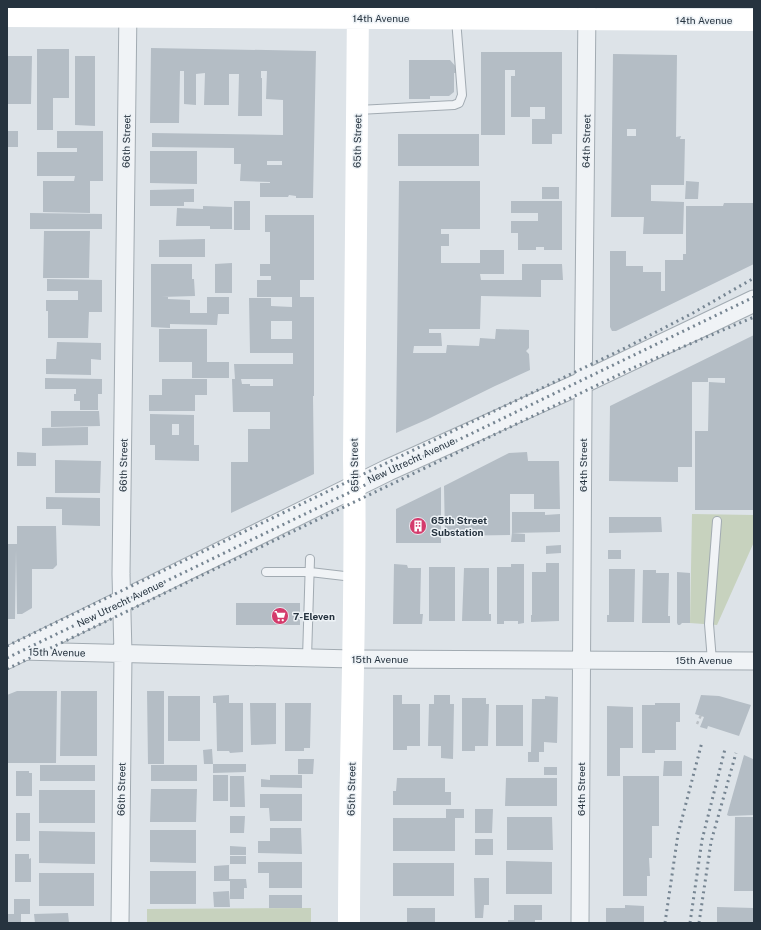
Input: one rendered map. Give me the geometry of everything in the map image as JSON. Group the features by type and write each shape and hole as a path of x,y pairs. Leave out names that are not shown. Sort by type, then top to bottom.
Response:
{"main road":[{"name":"14th Avenue","path":"7,16 127,12 358,12 456,18 587,13 754,20"},
{"name":"65th Street","path":"349,923 354,577 358,12"}],"street":[{"name":"66th Street","path":"120,923 127,12"},
{"name":"64th Street","path":"580,923 587,13"},
{"name":"New Utrecht Avenue","path":"12,654 122,602 395,467 584,382 754,301"},
{"name":"15th Avenue","path":"12,654 60,651 123,654 353,659 754,661"}],"lane":[{"path":"357,110 454,105 459,103 462,95 456,18"},
{"path":"712,661 709,624 717,521"},
{"path":"307,658 310,559"},
{"path":"266,572 310,572 354,577"}],"path":[{"path":"697,724 702,713"}],"green space":[{"path":"692,514 754,515 754,542 717,625 690,623"},
{"path":"311,908 311,923 147,923 147,909"}],"building":[{"path":"151,48 316,51 313,198 296,198 296,196 289,195 288,197 260,197 260,183 270,182 240,181 241,164 234,164 234,148 152,147 152,133 283,135 283,100 266,99 267,71 261,71 262,116 238,116 239,74 229,74 229,105 204,105 205,73 196,74 196,105 184,104 184,71 180,71 179,123 150,123","holes":["267,161 282,161 282,165 267,165"]},
{"path":"37,49 69,49 69,98 53,98 53,130 37,130"},
{"path":"481,52 562,52 562,134 552,134 552,144 532,144 532,119 545,119 545,107 530,107 530,117 511,117 511,76 515,76 515,70 505,70 505,135 481,135"},
{"path":"613,54 677,55 676,137 681,136 680,139 685,139 684,185 651,185 651,201 684,202 683,234 643,234 644,217 611,217","holes":["627,129 636,129 636,136 627,136"]},
{"path":"7,56 32,56 31,104 7,104"},
{"path":"75,56 95,56 95,126 75,125"},
{"path":"409,60 450,60 457,68 457,73 454,73 454,92 449,96 430,96 430,99 409,99"},
{"path":"7,131 18,131 18,147 7,147"},
{"path":"57,131 103,131 103,181 90,181 90,213 43,212 43,181 74,181 75,176 37,176 37,152 77,152 77,148 57,148"},
{"path":"398,134 479,134 479,166 398,166"},
{"path":"150,151 197,151 197,184 150,183"},
{"path":"399,181 480,181 480,229 441,229 441,234 449,234 449,246 441,246 441,263 480,263 480,250 504,250 504,274 480,274 481,280 522,280 522,264 562,264 563,280 541,280 541,297 481,296 480,329 429,329 429,333 441,333 442,346 414,346 413,353 446,353 447,345 479,346 480,338 495,339 496,329 529,330 529,348 526,351 529,354 530,370 396,433"},
{"path":"686,181 699,182 698,199 685,199"},
{"path":"542,187 559,187 559,199 542,199"},
{"path":"194,189 194,202 184,202 184,206 150,206 150,190"},
{"path":"234,201 250,201 250,230 234,230"},
{"path":"511,201 562,201 562,250 544,250 544,247 536,247 536,250 518,250 518,233 511,233 511,221 538,221 538,213 511,213"},
{"path":"724,203 753,203 754,264 616,331 612,331 610,327 610,251 626,251 626,266 643,266 643,272 661,272 661,291 665,291 665,260 683,260 683,254 686,254 686,206 723,206"},
{"path":"203,206 232,207 232,229 210,229 210,226 176,226 177,208 203,209"},
{"path":"30,213 102,214 102,229 30,229"},
{"path":"265,215 314,215 314,280 300,280 300,297 257,297 257,280 271,280 271,276 260,276 260,264 270,264 270,232 265,232"},
{"path":"44,231 90,231 89,278 43,278"},
{"path":"205,239 205,257 159,257 159,240"},
{"path":"232,263 232,293 215,293 215,264"},
{"path":"151,264 192,264 192,279 194,279 195,296 161,297 168,297 168,299 190,300 190,313 207,313 207,297 229,297 229,314 218,314 217,325 170,324 170,328 151,327"},
{"path":"47,279 102,280 102,312 89,312 88,338 48,338 48,311 46,311 46,300 78,300 78,291 47,291"},
{"path":"292,297 314,297 314,474 231,513 231,462 248,462 248,429 270,429 270,412 233,412 232,379 235,379 234,364 293,364 293,353 250,353 249,298 271,298 271,306 292,307","holes":["271,321 292,321 292,339 271,339","241,379 273,379 273,386 250,386 250,384 242,384"]},
{"path":"159,329 207,329 207,362 229,362 229,378 192,378 192,362 159,362"},
{"path":"754,335 754,510 695,510 695,431 708,431 709,382 725,383 725,378 708,378 708,382 692,382 692,467 678,467 678,482 609,481 610,406"},
{"path":"57,342 101,343 101,360 91,359 91,375 46,374 46,359 56,359"},
{"path":"45,378 102,379 102,394 98,394 98,410 80,410 80,401 74,401 76,389 45,389"},
{"path":"162,379 207,379 207,395 195,395 195,411 149,411 149,395 162,395"},
{"path":"51,411 99,411 100,426 51,427"},
{"path":"150,414 194,415 194,445 199,445 199,461 155,460 155,445 150,445","holes":["172,424 179,424 179,435 172,435"]},
{"path":"88,427 88,445 42,446 42,428"},
{"path":"17,452 36,453 36,466 17,466"},
{"path":"527,452 528,461 559,461 560,509 534,509 534,494 510,494 510,535 445,536 444,486 509,453"},
{"path":"55,460 101,461 100,493 55,493"},
{"name":"65th Street Substation","path":"441,487 441,543 396,543 396,509"},
{"path":"46,497 100,498 100,526 62,525 62,509 46,509"},
{"path":"512,512 545,512 545,515 560,514 560,532 512,533"},
{"path":"609,517 661,517 662,532 609,533"},
{"path":"17,526 56,526 57,565 53,569 32,569 32,608 22,614 17,614 16,550 15,619 7,619 7,544 17,544"},
{"path":"512,533 525,534 525,542 511,542"},
{"path":"561,545 561,553 546,554 546,546"},
{"path":"608,550 621,550 621,559 608,559"},
{"path":"546,563 559,563 559,621 531,622 532,572 546,572"},
{"path":"394,564 407,565 408,568 421,568 420,614 423,614 422,624 393,624"},
{"path":"511,564 524,564 524,623 518,624 518,621 504,621 504,624 497,624 497,567 511,567"},
{"path":"429,567 455,567 455,621 429,621"},
{"path":"464,568 489,568 489,614 491,614 491,621 462,621"},
{"path":"609,569 635,569 634,622 607,622 607,615 609,615"},
{"path":"643,570 656,570 656,573 669,573 668,616 670,616 670,623 642,623"},
{"path":"677,572 690,573 690,623 682,623 680,625 677,623"},
{"path":"236,603 300,603 300,625 236,625"},
{"path":"17,691 57,691 56,763 7,763 7,695"},
{"path":"61,691 97,691 97,756 60,756"},
{"path":"147,691 164,691 164,764 148,764"},
{"path":"229,695 229,703 243,703 243,752 230,753 229,751 217,751 216,703 213,703 213,696"},
{"path":"393,695 402,695 402,704 420,704 420,746 407,746 407,750 393,750"},
{"path":"434,695 450,695 450,704 454,704 453,759 441,758 441,746 428,746 429,704 434,704"},
{"path":"701,695 719,696 751,705 739,736 708,726 707,729 700,727 704,717 695,714"},
{"path":"168,696 200,696 200,741 168,741"},
{"path":"545,696 558,697 557,743 544,742 544,752 539,752 539,762 528,762 528,752 531,752 532,699 545,699"},
{"path":"462,698 486,698 486,704 489,704 488,746 475,746 475,751 462,751"},
{"path":"250,703 276,703 276,744 251,745"},
{"path":"285,703 311,703 310,748 304,748 304,751 285,751"},
{"path":"655,703 680,703 680,722 676,722 676,750 655,750 655,753 642,753 642,705 655,705"},
{"path":"496,705 523,705 523,746 496,746"},
{"path":"607,706 633,707 633,748 620,748 620,776 607,776"},
{"path":"212,749 213,764 204,764 203,750"},
{"path":"744,755 753,759 754,758 754,815 729,816 727,815"},
{"path":"298,759 314,759 313,774 298,774"},
{"path":"664,761 682,761 682,776 663,776"},
{"path":"213,764 246,764 246,772 213,773"},
{"path":"40,765 95,765 95,781 40,781"},
{"path":"151,765 197,765 197,781 151,781"},
{"path":"544,767 557,767 557,775 544,775"},
{"path":"16,771 29,771 29,773 32,773 32,796 16,796"},
{"path":"213,775 228,775 228,801 213,801"},
{"path":"270,775 302,775 302,788 261,787 261,779 270,780"},
{"path":"230,776 244,776 245,807 230,807"},
{"path":"623,776 659,776 659,826 652,826 652,858 649,858 650,876 647,876 647,896 623,896"},
{"path":"397,778 445,778 445,792 451,792 451,805 393,805 393,791 396,791"},
{"path":"506,778 557,778 557,806 505,806"},
{"path":"151,789 197,789 196,822 150,822"},
{"path":"39,790 95,790 95,823 39,823"},
{"path":"260,794 302,794 302,821 270,821 269,808 260,808"},
{"path":"446,809 464,809 464,818 455,818 455,851 393,851 393,818 446,818"},
{"path":"475,809 493,809 492,833 475,833"},
{"path":"16,813 30,813 30,841 16,841"},
{"path":"230,816 245,816 244,833 230,833"},
{"path":"507,817 552,817 553,850 507,850"},
{"path":"735,817 754,817 754,891 734,891"},
{"path":"270,828 301,828 302,854 258,853 258,841 270,841"},
{"path":"150,830 196,830 196,863 150,862"},
{"path":"39,831 95,832 95,864 39,863"},
{"path":"475,839 493,839 493,855 475,855"},
{"path":"230,846 246,847 246,855 230,855"},
{"path":"15,854 29,854 29,859 31,858 31,882 15,882"},
{"path":"230,856 246,856 246,864 230,864"},
{"path":"506,861 552,862 552,894 506,894"},
{"path":"258,862 302,862 302,888 269,888 269,873 258,873"},
{"path":"393,863 454,863 454,896 393,896"},
{"path":"229,865 229,879 246,879 247,888 244,888 244,899 230,899 230,881 214,881 214,866"},
{"path":"150,871 196,871 196,904 150,904"},
{"path":"39,873 94,873 94,906 39,906"},
{"path":"474,878 489,878 489,905 484,905 483,918 475,918"},
{"path":"229,891 230,907 214,907 213,892"},
{"path":"269,895 302,895 302,908 269,908"},
{"path":"14,899 30,899 30,914 21,914 21,923 7,923 7,914 14,914"},
{"path":"514,905 542,905 542,920 535,920 535,923 508,923 508,920 514,920"},
{"path":"625,905 644,906 644,923 606,923 606,908 625,908"},
{"path":"717,907 754,908 754,923 717,923"},
{"path":"407,908 435,908 435,923 407,923"},
{"path":"68,913 69,923 35,923 34,914"}],"railway":[{"path":"7,646 625,348 693,313 754,278"},
{"path":"7,658 754,297"},
{"path":"7,669 635,367 754,317"},
{"path":"665,923 678,834 702,742"},
{"path":"690,923 702,840 725,749"},
{"path":"699,923 711,842 736,753"}],"place":[{"name":"65th Street Substation","path":"418,526"},
{"name":"7-Eleven","path":"280,616"}]}
